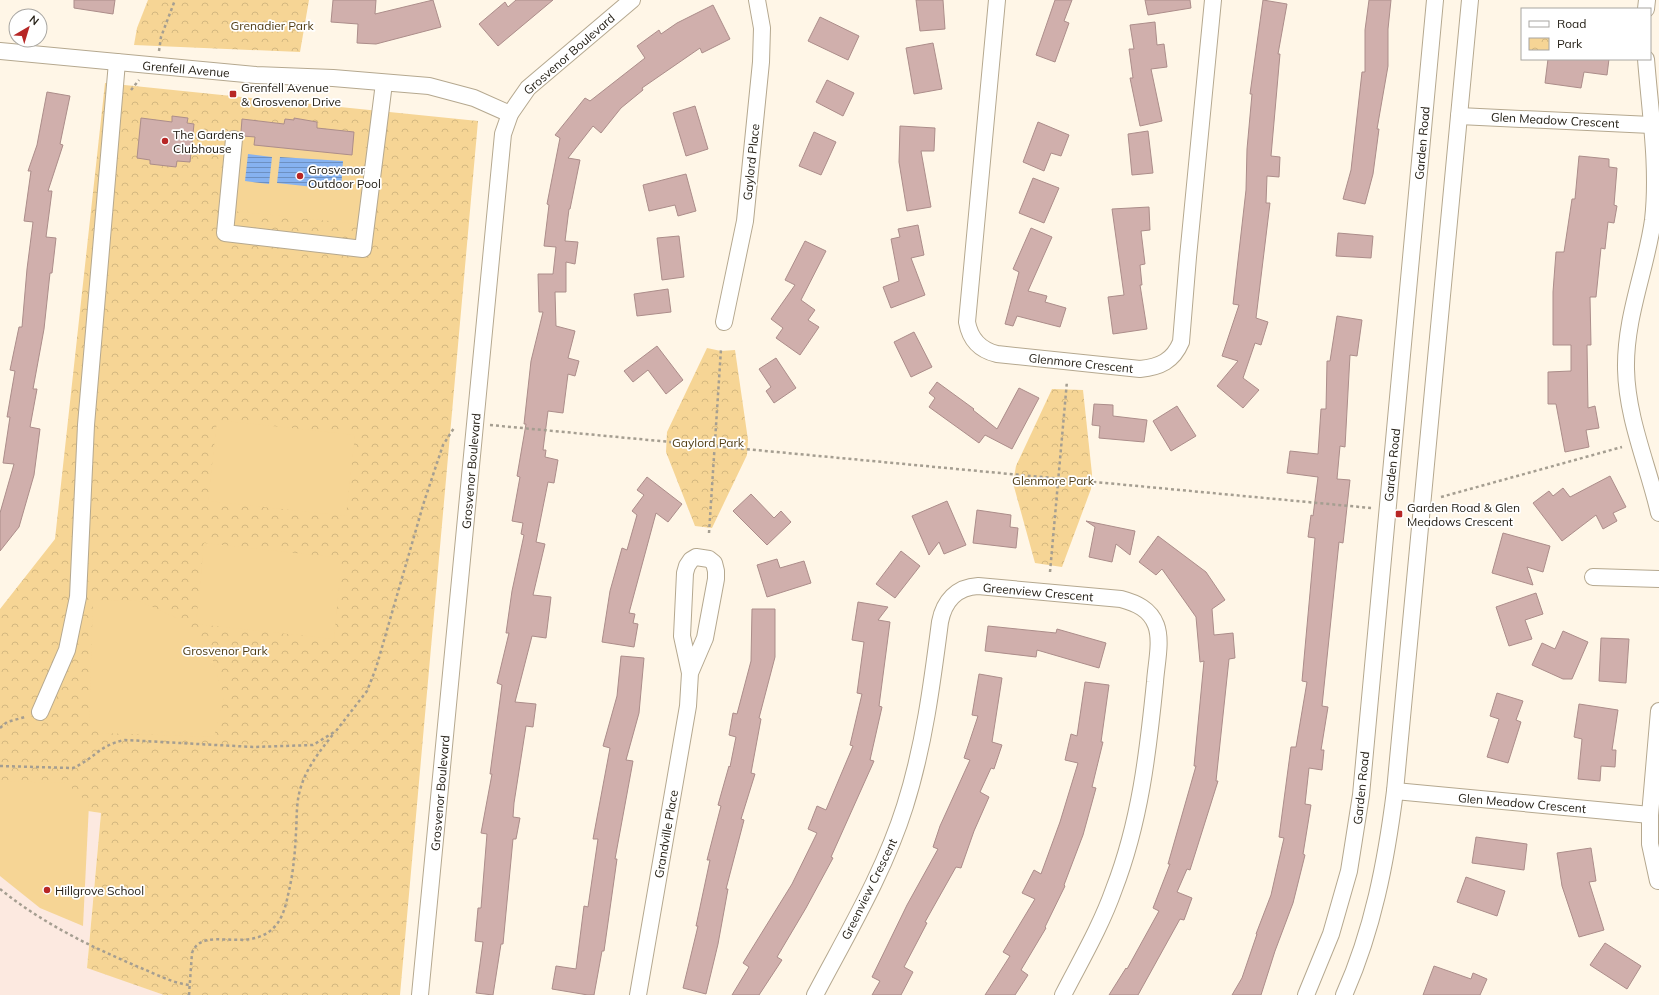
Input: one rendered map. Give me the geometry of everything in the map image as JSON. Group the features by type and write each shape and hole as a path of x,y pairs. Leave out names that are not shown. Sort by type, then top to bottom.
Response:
{"street":[{"name":"Grosvenor Boulevard","path":"420,995 501,147 510,114 522,96 535,82 632,0"},
{"name":"Gaylord Place","path":"724,322 746,221 761,62 762,28 757,0"},
{"name":"Glenmore Crescent","path":"998,0 967,322 971,335 981,348 997,354 1140,369 1161,365 1177,351 1181,342 1213,0"},
{"name":"Garden Road","path":"1306,995 1331,934 1347,878 1360,795 1435,0"},
{"path":"1344,995 1360,956 1377,897 1389,836 1395,791 1470,0"},
{"name":"Grenfell Avenue","path":"0,51 256,76 333,78 449,90 474,98 510,114"},
{"path":"1646,60 1656,180 1653,219 1630,322 1626,368 1630,410 1659,513"},
{"path":"40,712 67,650 78,597 86,425 117,62"},
{"path":"234,139 225,233 363,249 384,83"},
{"name":"Glen Meadow Crescent","path":"1459,116 1651,125"},
{"name":"Grandville Place","path":"638,995 688,706 690,673 682,636 685,574 691,560 696,557 703,557 714,563 716,579 705,638 690,673"},
{"path":"1593,577 1659,579"},
{"name":"Greenview Crescent","path":"815,995 872,887 884,862 905,808 923,738 940,622 944,607 959,591 970,586 1126,601 1139,605 1147,611 1156,626 1158,645 1149,746 1136,816 1124,862 1108,905 1063,995"},
{"path":"1658,881 1650,844 1650,815 1659,711"},
{"name":"Glen Meadow Crescent","path":"1395,791 1650,815"}],"path":[{"path":"160,44 175,0"},
{"path":"709,533 721,349"},
{"path":"1050,572 1067,381"},
{"path":"490,425 1371,508"},
{"path":"189,995 192,953 194,947 199,943 210,939 248,940 268,932 278,923 286,902 293,869 300,792 305,774 367,691 378,660 424,502 443,445 454,428"},
{"path":"1441,497 1622,447"},
{"path":"0,728 7,722 40,712"},
{"path":"0,766 73,768 81,764 103,747 113,742 125,740 253,747 313,744 336,732"},
{"path":"0,889 38,917 75,938 169,980 189,985"}],"shaded area":[{"name":"Hillgrove School","path":"0,798 101,813 87,967 164,995 0,995"}],"green space":[{"name":"Grenadier Park","path":"148,0 309,0 300,52 134,45 137,28"},
{"name":"Grosvenor Park","path":"105,83 478,121 400,995 164,995 87,968 101,813 0,798 0,609 55,539"},
{"name":"Grosvenor Outdoor Pool","path":"294,118 317,122 317,128 367,133 358,224 232,211 242,119 284,124 285,119 294,120"},
{"name":"Gaylord Park","path":"707,348 721,351 735,350 748,440 747,455 712,528 695,526 666,452 667,432"},
{"name":"Glenmore Park","path":"1052,389 1083,390 1092,474 1091,489 1062,567 1035,563 1013,483 1016,466"},
{"path":"217,420 355,435 346,516 208,501"},
{"path":"204,543 342,558 334,639 196,624"},
{"path":"93,600 139,601 179,619 210,650 224,698 214,737 102,733 89,723"},
{"path":"0,781 66,783 89,804 83,926 40,908 0,876"}],"water":[{"path":"248,154 272,157 269,184 245,181"},
{"path":"280,157 343,161 341,190 277,183"}],"building":[{"path":"74,0 115,0 113,14 74,8"},
{"path":"333,0 376,0 375,14 433,0 441,27 376,44 357,43 358,24 331,22"},
{"path":"516,0 553,0 498,46 479,24 505,2 508,7"},
{"path":"916,0 943,0 945,29 920,31"},
{"path":"1055,0 1072,0 1064,21 1069,23 1055,62 1036,55"},
{"path":"1145,0 1190,0 1191,8 1148,15"},
{"path":"1263,0 1287,4 1278,54 1280,54 1271,156 1280,157 1279,177 1267,176 1266,203 1270,203 1256,318 1268,322 1261,345 1255,343 1243,378 1259,390 1243,408 1217,386 1238,361 1222,356 1239,305 1233,304 1246,190 1247,149 1252,94 1250,94"},
{"path":"1369,0 1391,0 1388,29 1388,66 1377,129 1379,129 1373,174 1365,204 1343,199 1351,170 1362,72 1365,72 1365,30"},
{"path":"713,5 730,39 702,53 700,48 642,88 643,90 621,108 601,133 593,126 568,158 580,160 569,209 565,241 578,242 575,264 566,262 566,292 555,292 556,326 575,331 568,358 579,361 575,376 568,374 563,413 548,411 543,450 546,450 545,457 558,460 554,483 548,482 536,542 545,544 533,595 551,597 546,638 532,636 515,702 536,704 533,727 526,726 514,803 513,817 520,818 516,839 513,839 503,944 501,944 493,995 476,993 483,942 475,941 478,908 481,908 487,834 481,833 492,774 490,774 502,685 497,683 509,633 506,633 512,591 524,535 521,534 523,523 512,521 520,477 517,476 526,424 524,424 531,361 543,312 539,312 538,274 553,274 556,247 544,246 549,205 547,204 560,138 555,135 585,98 590,101 645,58 637,46 659,30 661,34 677,23"},
{"path":"820,17 859,36 848,60 808,41"},
{"path":"1155,22 1157,45 1164,44 1167,67 1151,69 1162,121 1140,126 1130,78 1133,78 1129,49 1134,49 1130,25"},
{"path":"933,43 942,89 914,94 906,48"},
{"path":"1548,60 1609,60 1607,75 1584,72 1581,88 1545,83"},
{"path":"827,80 854,93 843,116 816,102"},
{"path":"47,92 70,96 60,144 63,145 48,191 52,191 46,237 56,238 52,273 50,273 44,329 33,389 37,389 30,427 40,429 34,475 19,527 0,551 0,513 14,464 3,463 10,417 7,417 15,371 10,370 19,327 22,327 33,222 24,221 31,171 28,171 37,145"},
{"path":"695,106 708,149 686,156 673,113"},
{"name":"The Gardens Clubhouse","path":"172,116 188,118 187,123 194,124 190,162 177,161 176,167 150,164 150,160 137,158 141,118 172,122"},
{"path":"294,118 317,122 317,128 354,132 352,155 254,145 255,137 243,136 241,132 242,119 284,124 285,119 294,120"},
{"path":"1038,122 1069,135 1061,156 1051,153 1044,171 1023,162"},
{"path":"900,126 935,128 934,151 921,151 931,207 907,211 899,162"},
{"path":"1148,131 1153,173 1132,175 1128,134"},
{"path":"814,132 836,142 821,175 799,166"},
{"path":"1579,156 1609,159 1609,167 1617,168 1614,205 1617,206 1614,223 1608,222 1605,249 1601,248 1596,297 1590,297 1591,345 1587,345 1588,408 1595,406 1599,428 1586,430 1589,447 1565,452 1556,404 1548,404 1548,372 1571,371 1571,345 1553,345 1553,292 1556,252 1564,252 1572,199 1575,199"},
{"path":"686,174 696,211 678,216 675,205 649,211 643,185"},
{"path":"1033,178 1059,188 1044,223 1019,213"},
{"path":"1149,207 1150,230 1141,231 1145,264 1140,265 1142,285 1140,285 1147,329 1113,334 1108,297 1124,295 1112,209"},
{"path":"918,225 924,255 911,258 925,295 891,308 883,287 899,281 891,239 900,237 898,229"},
{"path":"1031,228 1052,237 1028,291 1047,296 1045,302 1066,308 1060,327 1017,316 1013,326 1005,324 1019,272 1013,269"},
{"path":"1338,233 1373,236 1371,258 1336,256"},
{"path":"679,236 684,277 662,280 657,238"},
{"path":"805,241 826,251 801,300 815,310 808,320 819,327 800,355 776,338 783,328 771,319 795,285 785,280"},
{"path":"668,289 671,312 637,316 634,294"},
{"path":"1337,316 1362,320 1357,356 1350,355 1345,447 1340,446 1337,479 1350,480 1343,543 1339,542 1322,706 1328,707 1321,750 1324,750 1322,770 1309,768 1305,804 1311,805 1303,854 1305,855 1293,903 1275,951 1261,995 1232,995 1242,978 1256,934 1271,895 1284,838 1279,837 1291,747 1296,747 1307,682 1302,681 1315,538 1308,537 1311,515 1313,516 1318,477 1287,473 1290,451 1318,454 1321,409 1326,409 1327,361 1330,361"},
{"path":"914,332 932,367 911,377 894,342"},
{"path":"657,346 683,380 666,394 648,370 633,382 624,371"},
{"path":"776,358 796,388 774,403 766,391 771,387 759,369"},
{"path":"937,382 974,409 973,410 997,429 1019,388 1039,398 1012,449 985,435 979,443 929,407 935,398 929,393"},
{"path":"1094,404 1113,405 1113,416 1147,420 1144,442 1099,438 1100,426 1092,425"},
{"path":"1177,406 1196,436 1171,451 1153,421"},
{"path":"1610,476 1626,507 1613,513 1617,521 1603,529 1596,515 1562,541 1533,503 1549,491 1553,496 1563,488 1570,497"},
{"path":"647,477 682,504 668,522 656,513 629,613 635,614 633,623 638,624 634,647 602,642 610,591 622,548 627,550 637,515 632,511 644,495 637,490"},
{"path":"751,494 774,518 781,511 791,522 767,545 733,511"},
{"path":"947,501 966,545 944,554 939,542 929,555 912,516"},
{"path":"977,510 1011,515 1010,527 1018,528 1016,548 973,543"},
{"path":"1086,521 1135,531 1130,555 1116,544 1112,562 1089,557 1095,527"},
{"path":"1503,533 1550,546 1543,572 1527,567 1533,585 1492,573"},
{"path":"1158,536 1206,572 1225,600 1212,609 1214,635 1233,633 1235,658 1229,659 1216,781 1218,781 1190,870 1187,869 1177,892 1192,898 1184,920 1180,919 1138,995 1109,995 1126,968 1127,969 1159,911 1153,908 1170,864 1168,864 1196,766 1194,766 1204,661 1200,662 1196,617 1162,569 1156,575 1139,562"},
{"path":"901,551 920,566 895,598 876,584"},
{"path":"777,559 780,568 804,561 811,583 767,597 757,565"},
{"path":"1536,593 1543,614 1525,620 1532,639 1509,646 1496,607"},
{"path":"858,602 888,607 878,620 890,622 879,706 882,707 870,760 874,761 831,857 833,858 777,957 782,960 759,995 732,995 749,967 743,963 792,884 817,833 808,829 817,806 826,810 853,746 850,745 862,694 857,693 864,642 852,640"},
{"path":"752,609 775,609 775,657 759,718 761,719 751,773 755,774 741,819 744,820 726,889 728,889 718,944 706,994 683,988 698,926 696,926 710,860 707,860 721,806 718,805 729,766 730,767 736,737 729,735 733,713 737,714 751,661"},
{"path":"988,626 1056,633 1057,629 1106,643 1099,668 1037,650 1036,657 985,651"},
{"path":"1563,631 1588,642 1572,679 1563,679 1532,665 1542,643 1555,649"},
{"path":"1601,638 1629,639 1626,683 1599,681"},
{"path":"621,656 644,658 639,713 626,760 633,761 615,859 617,859 604,951 602,951 594,995 588,995 552,989 556,966 576,969 584,906 588,907 598,839 593,839 610,748 603,746 617,696"},
{"path":"979,674 1002,678 992,742 1002,745 994,769 991,768 980,792 989,797 974,831 961,868 956,867 925,922 927,923 904,967 913,972 901,995 872,995 880,981 872,977 907,905 938,849 933,847 940,826 970,760 964,758 978,716 972,715"},
{"path":"1085,682 1109,685 1101,742 1103,742 1092,787 1096,788 1083,835 1064,885 1065,886 1045,927 1046,928 1021,970 1028,975 1015,995 985,995 1010,956 1003,952 1035,899 1022,893 1034,870 1041,874 1060,822 1078,763 1065,760 1071,734 1077,736"},
{"path":"1497,693 1523,701 1516,720 1521,722 1508,763 1487,757 1499,719 1490,716"},
{"path":"1579,704 1618,710 1612,750 1616,750 1615,767 1601,766 1600,781 1578,779 1582,739 1574,737"},
{"path":"1476,837 1527,844 1524,870 1472,863"},
{"path":"1591,848 1596,881 1589,882 1604,930 1579,937 1562,886 1557,853"},
{"path":"1466,877 1505,891 1497,916 1457,902"},
{"path":"1605,943 1641,966 1627,989 1590,965"},
{"path":"1434,966 1471,979 1473,973 1487,979 1480,995 1423,995"}],"place":[{"name":"Grenfell Avenue & Grosvenor Drive","path":"233,94"},
{"name":"The Gardens Clubhouse","path":"165,141"},
{"name":"Grosvenor Outdoor Pool","path":"300,176"},
{"name":"Garden Road & Glen Meadows Crescent","path":"1399,514"},
{"name":"Hillgrove School","path":"47,890"}]}
